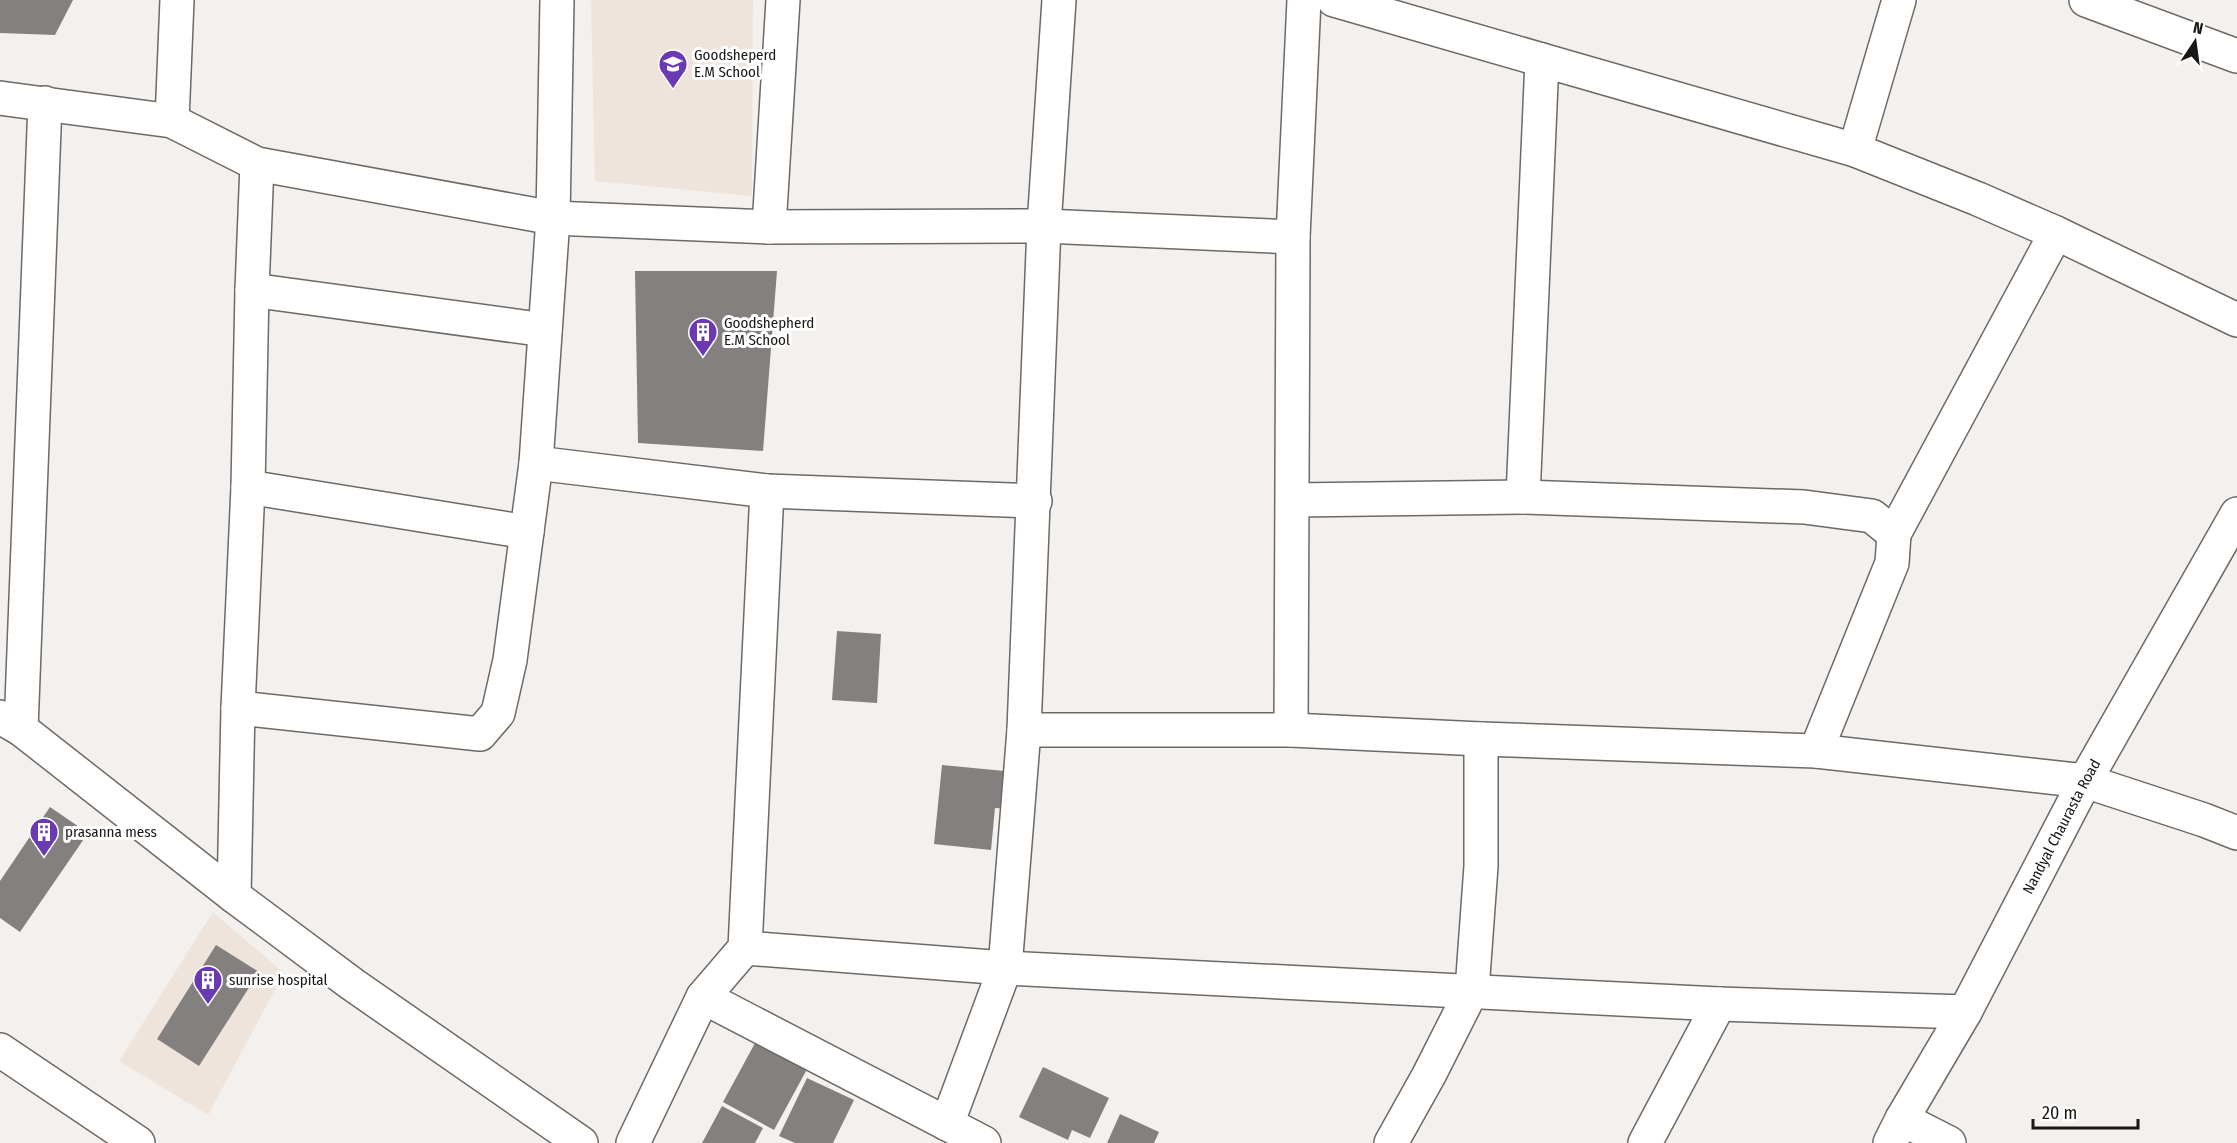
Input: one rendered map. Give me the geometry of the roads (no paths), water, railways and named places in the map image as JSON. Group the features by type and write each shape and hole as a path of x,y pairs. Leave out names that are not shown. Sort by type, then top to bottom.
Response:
{"street":[{"path":"172,121 177,0"},
{"path":"238,708 480,734 498,713 510,660 536,463 553,218 557,0"},
{"path":"769,227 783,0"},
{"path":"947,1124 1005,968 1024,730 1035,501 1044,226 1059,0"},
{"path":"1292,730 1293,237 1304,0"},
{"path":"1334,0 1855,150 2056,233 2237,320"},
{"path":"1855,150 1899,0"},
{"path":"2086,0 2237,56"},
{"path":"1523,496 1542,60"},
{"path":"0,98 172,121 257,165 553,218 769,227 1044,226 1293,237"},
{"path":"45,104 10,723 352,984 581,1143"},
{"path":"234,896 238,708 248,487 257,165"},
{"path":"1816,751 1892,563 1894,534 2056,233"},
{"path":"252,290 545,330"},
{"path":"536,463 767,491 1035,501"},
{"path":"248,487 527,532"},
{"path":"633,1143 703,996 745,948 767,491"},
{"path":"1294,500 1523,496 1804,507 1872,516 1894,534"},
{"name":"Nandyal Chaurasta Road","path":"1896,1131 1965,1012 2085,781 2237,514"},
{"path":"1024,730 1292,730 1816,751 2085,781 2237,833"},
{"path":"1390,1143 1429,1075 1472,990 1481,866 1481,739"},
{"path":"745,948 1005,968 1719,1004 1965,1012"},
{"path":"703,996 984,1143"},
{"path":"1645,1143 1719,1004"},
{"path":"0,1050 138,1143"},
{"path":"1896,1131 1949,1143"}],"place":[{"name":"Goodsheperd E.M School","path":"673,90"},
{"name":"Goodshepherd E.M School","path":"703,358"},
{"name":"prasanna mess","path":"44,858"},
{"name":"sunrise hospital","path":"208,1006"}]}
